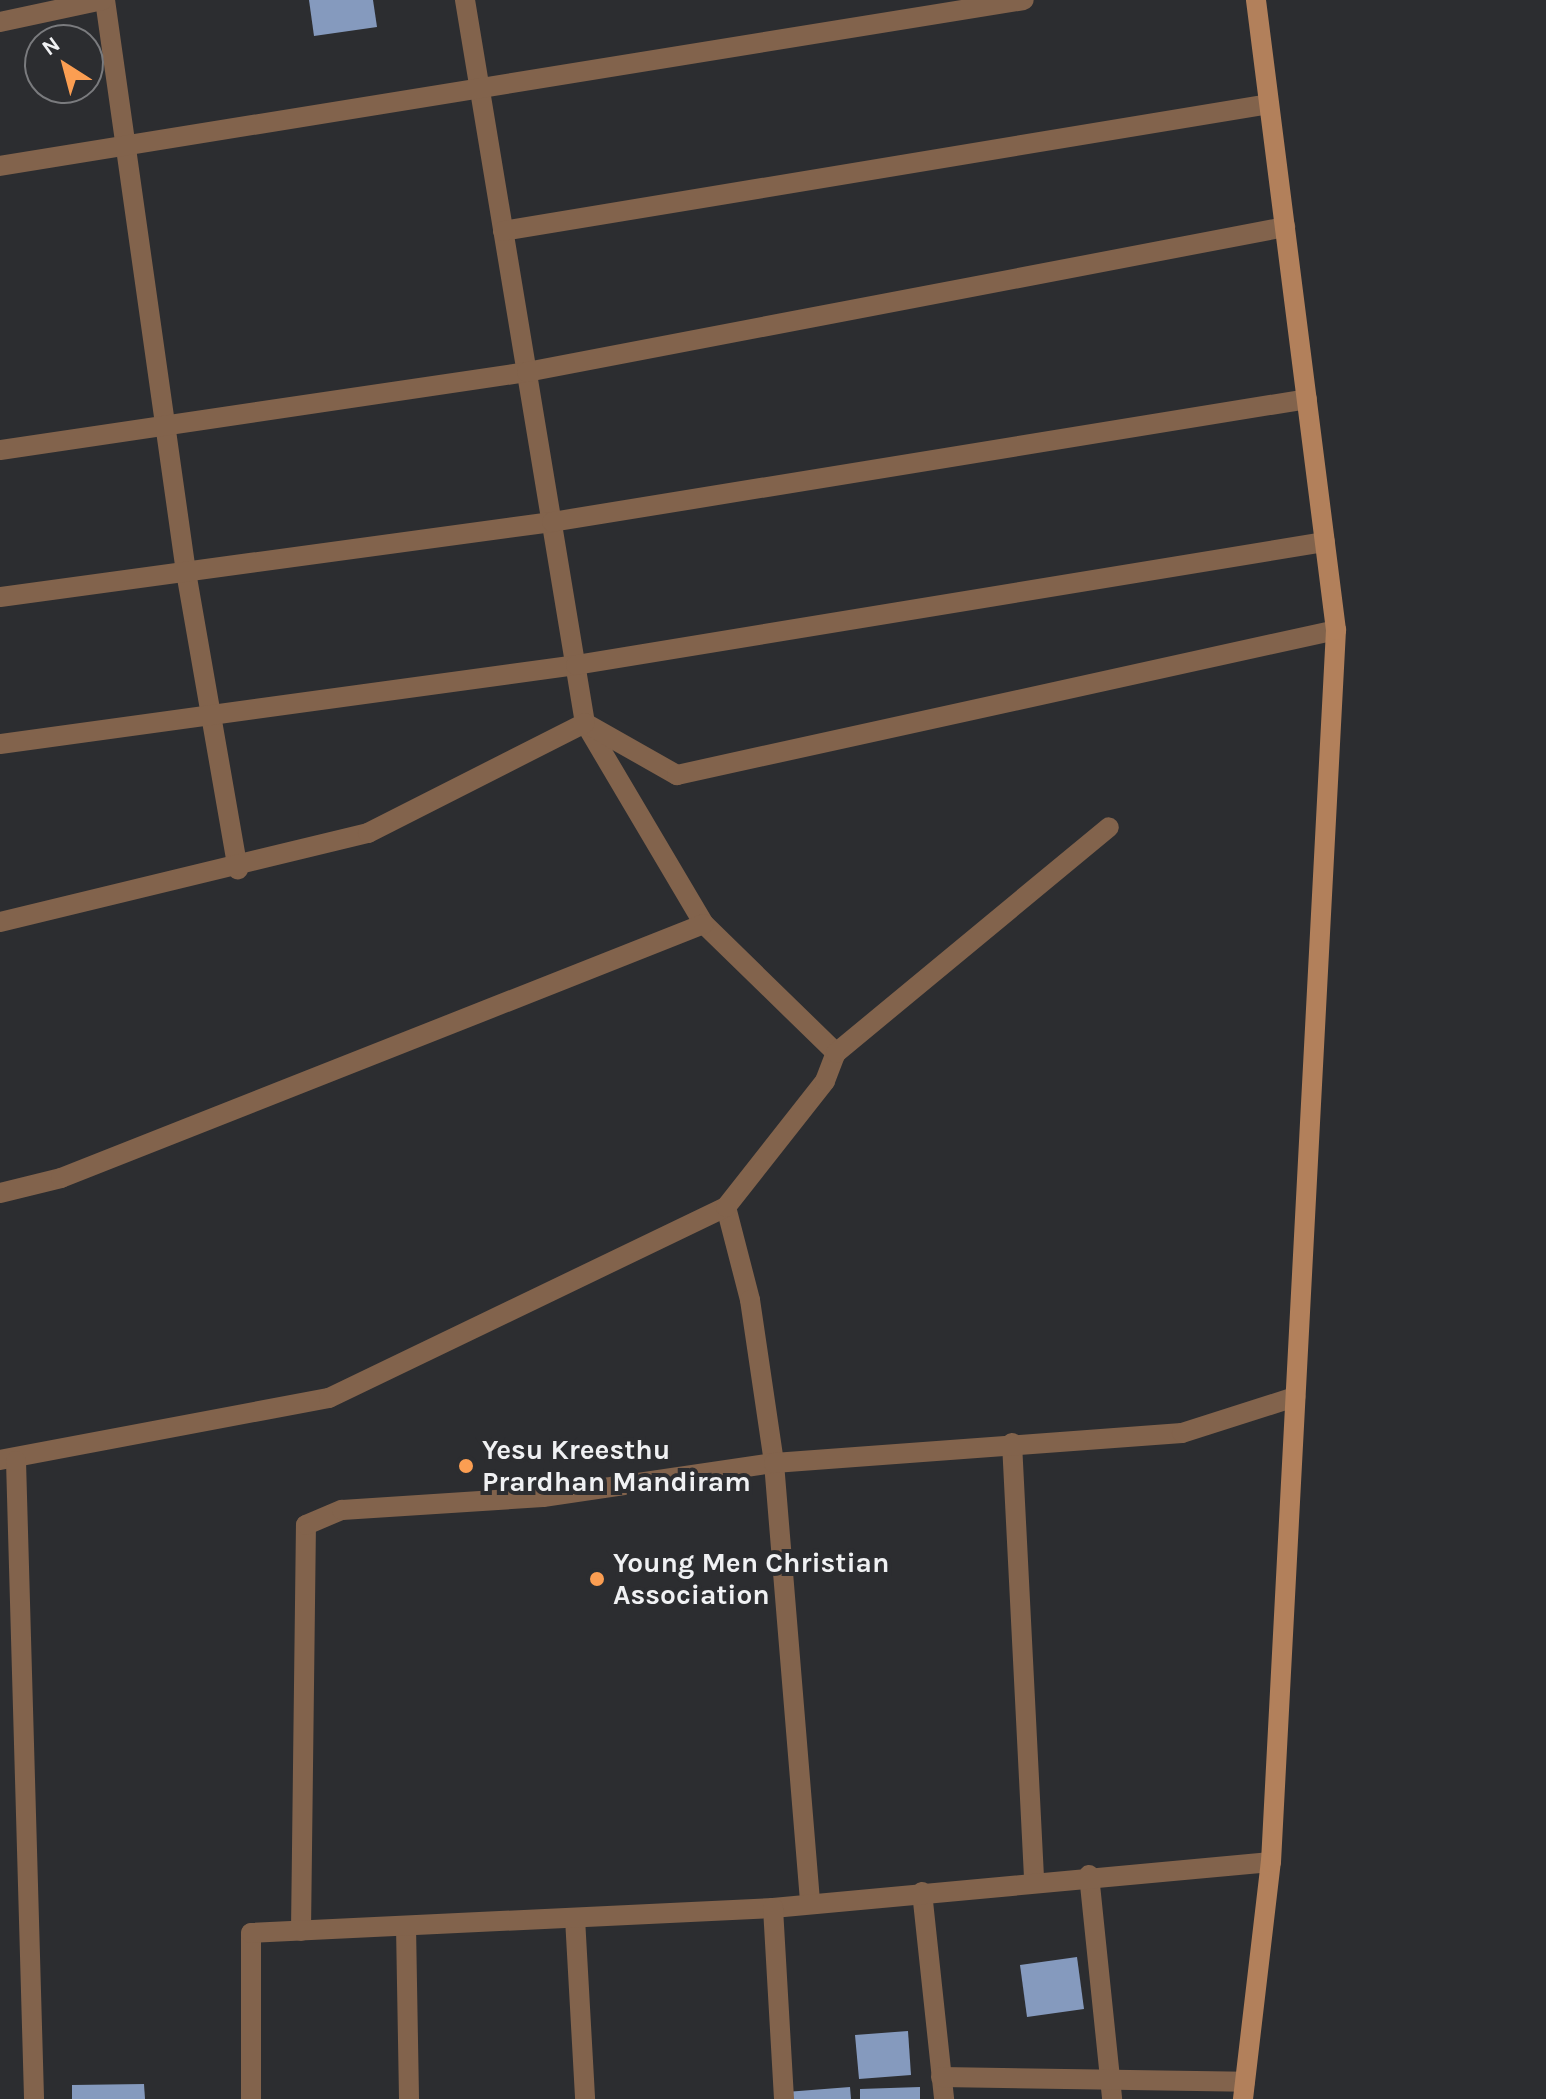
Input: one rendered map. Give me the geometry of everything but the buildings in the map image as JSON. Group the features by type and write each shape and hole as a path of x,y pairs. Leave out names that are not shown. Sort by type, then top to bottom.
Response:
{"street":[{"path":"0,22 104,0 186,572 238,869"},
{"path":"465,0 585,723 704,924 836,1053"},
{"path":"0,166 1024,0"},
{"path":"941,2077 1111,2089 1244,2090 1271,1862 1336,630 1256,0"},
{"path":"503,231 1269,104"},
{"path":"0,450 527,372 1285,227"},
{"path":"0,597 552,522 1307,399"},
{"path":"0,744 576,665 1325,542"},
{"path":"585,723 677,775 1336,630"},
{"path":"0,922 238,869 368,833 585,723"},
{"path":"34,2099 8,1461 329,1398 726,1207 825,1081 836,1053 1109,827"},
{"path":"0,1193 61,1178 704,924"},
{"path":"726,1207 750,1300 774,1463 810,1904"},
{"path":"301,1931 306,1525 342,1510 543,1497 774,1463 1012,1443 1182,1433 1295,1397"},
{"path":"1012,1443 1034,1880"},
{"path":"251,2099 251,1933 773,1908 1034,1880 1271,1862"},
{"path":"1089,1875 1111,2089"},
{"path":"922,1892 944,2099"},
{"path":"773,1908 784,2099"},
{"path":"575,1918 585,2099"},
{"path":"406,1926 409,2099"}],"place":[{"name":"Yesu Kreesthu Prardhan Mandiram","path":"466,1466"},
{"name":"Young Men Christian Association","path":"597,1579"}]}
